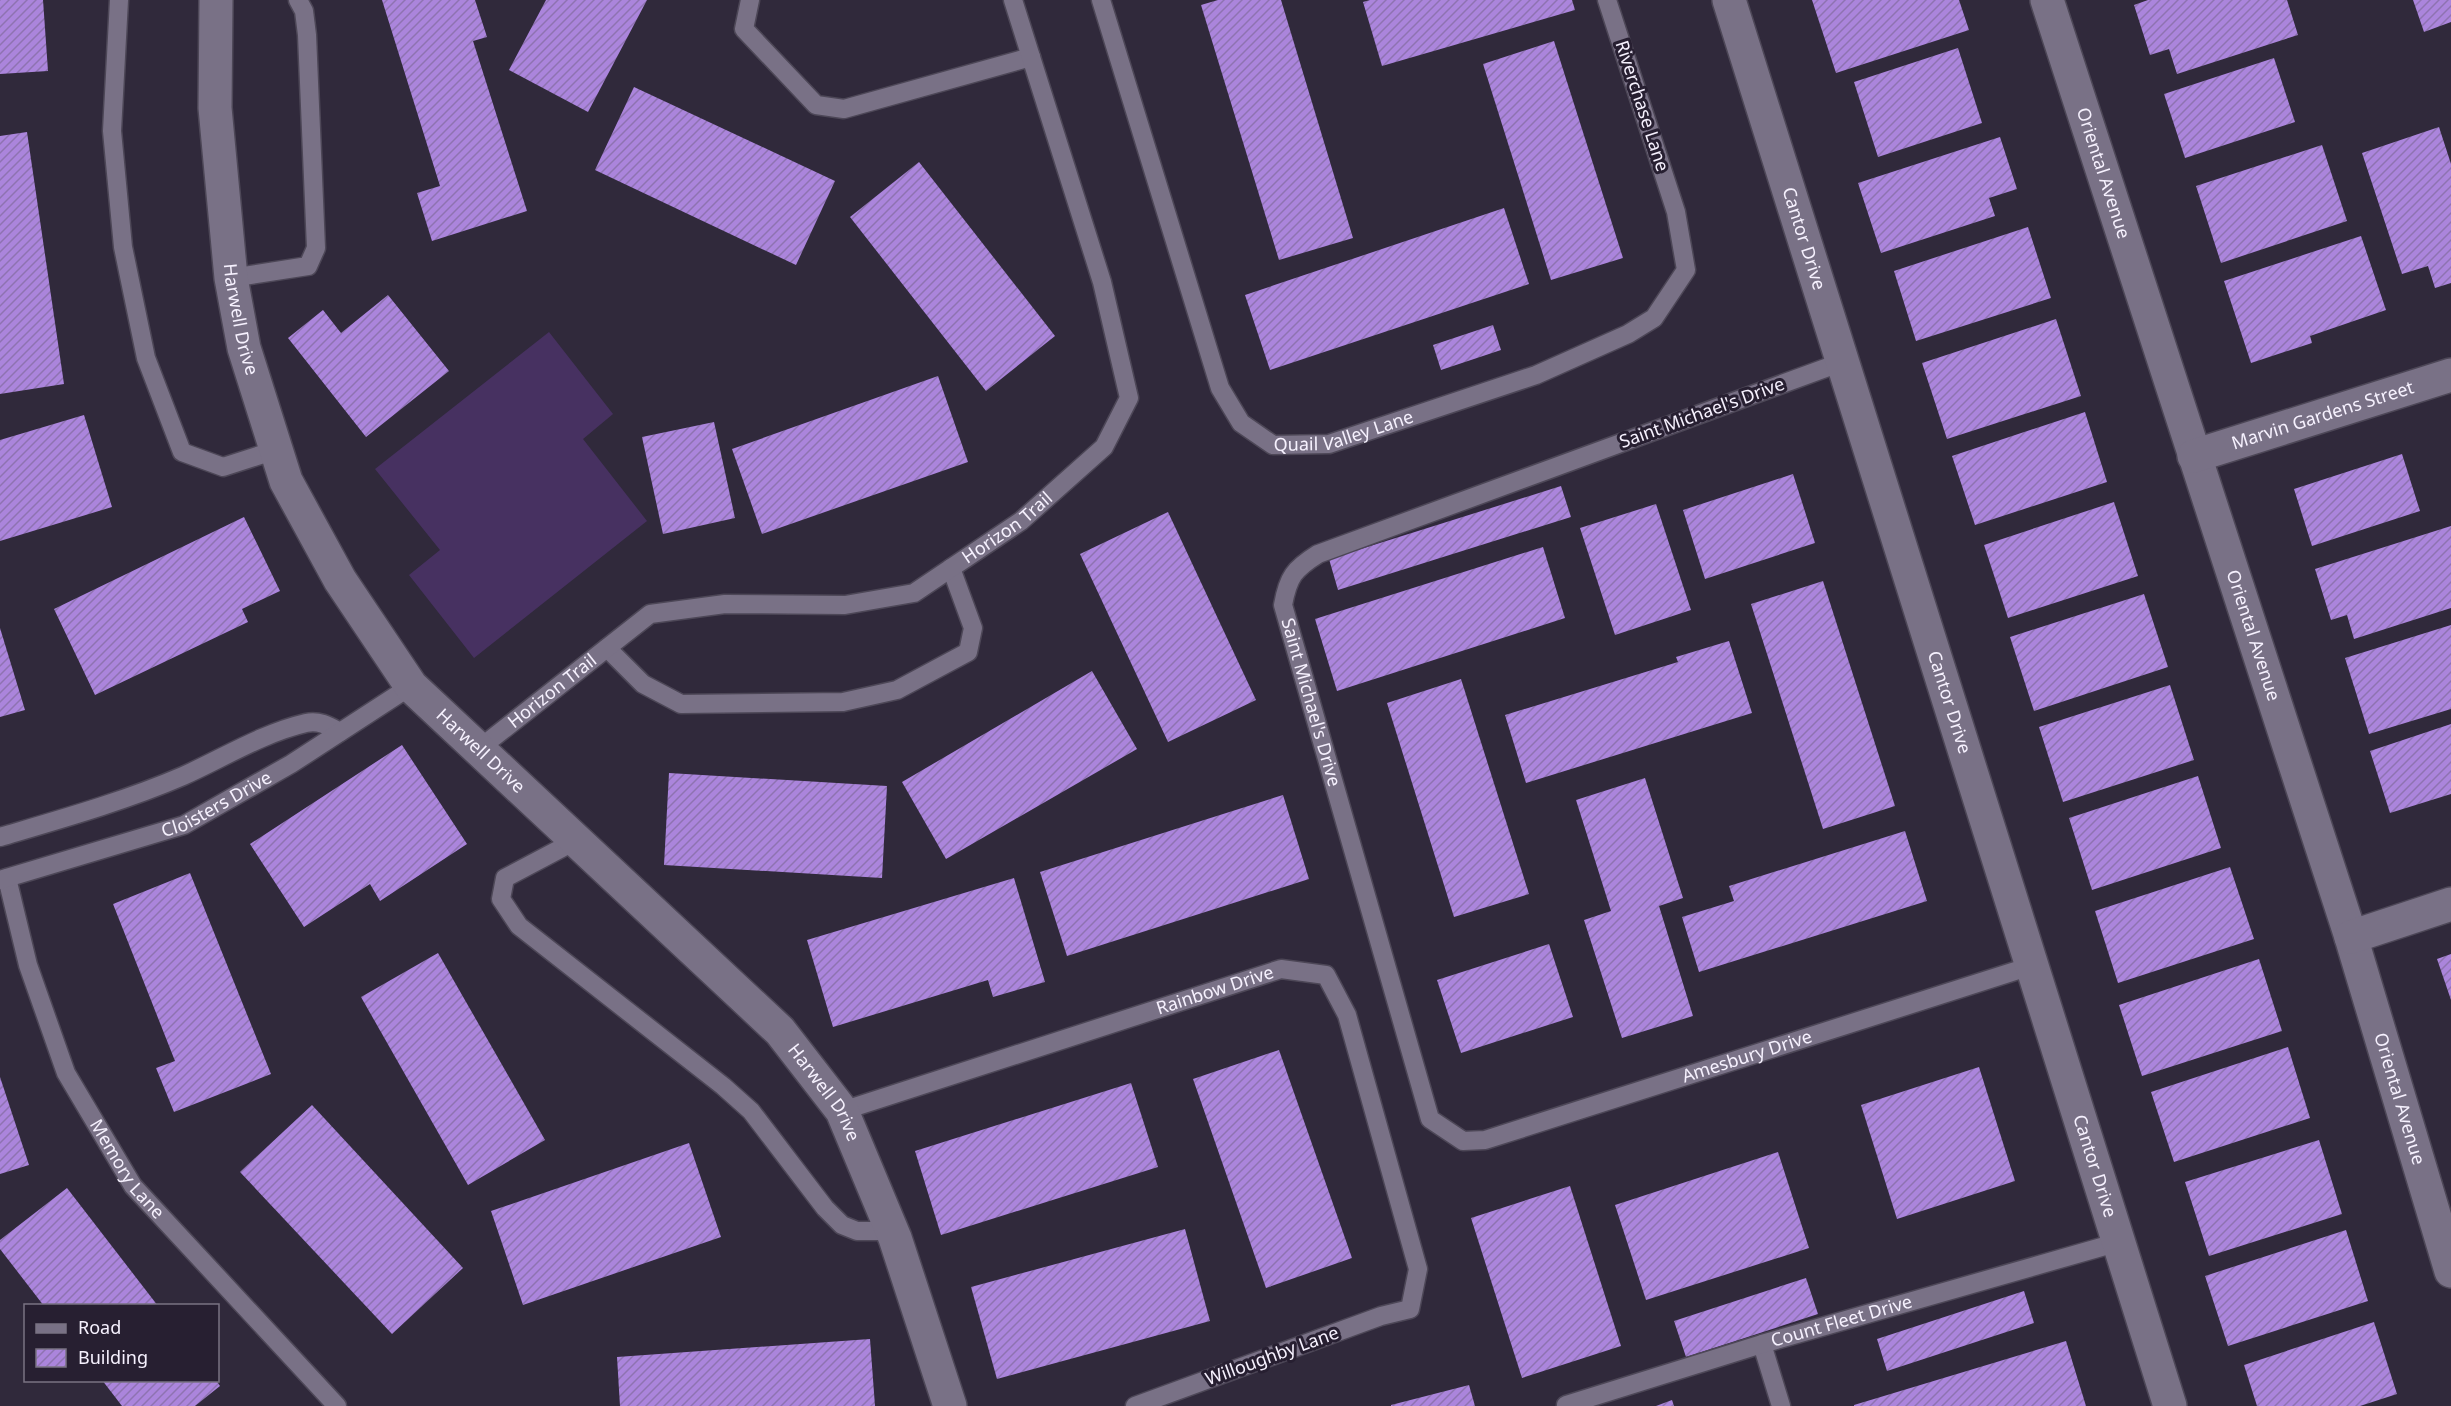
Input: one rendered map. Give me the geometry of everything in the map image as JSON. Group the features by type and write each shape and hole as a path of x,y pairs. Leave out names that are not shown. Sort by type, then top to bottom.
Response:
{"street":[{"name":"Harwell Drive","path":"216,0 215,108 231,278 244,348 286,481 340,580 411,686 480,748 575,841 780,1031 842,1111 892,1231 950,1406"},
{"name":"Cantor Drive","path":"1729,0 2170,1406"},
{"name":"Oriental Avenue","path":"2047,0 2351,937 2451,1271"},
{"name":"Marvin Gardens Street","path":"2194,456 2451,375"},
{"path":"2351,937 2451,904"}],"lane":[{"path":"119,0 112,131 123,248 146,358 182,452 223,467 276,450"},
{"path":"231,278 308,266 316,248 307,35 304,11 298,0"},
{"path":"750,0 744,29 816,105 844,110 1031,57"},
{"name":"Horizon Trail","path":"480,748 650,614 725,604 845,605 914,593 1021,521 1104,447 1129,398 1102,282 1013,0"},
{"name":"Quail Valley Lane","path":"1101,0 1220,388 1242,423 1273,445 1329,444 1536,375 1628,334 1654,318 1686,270 1676,212"},
{"name":"Riverchase Lane","path":"1607,0 1676,212"},
{"name":"Saint Michael's Drive","path":"1463,1141 1430,1119 1283,605 1287,585 1298,567 1318,554 1842,362"},
{"path":"607,648 643,684 681,704 843,702 897,690 968,652 973,628 951,568"},
{"name":"Cloisters Drive","path":"4,879 184,825 291,765 411,686"},
{"path":"0,837 118,800 182,776 254,743 308,722 322,722 340,732"},
{"path":"575,841 505,878 501,899 519,926 723,1086 751,1111 825,1208 842,1225 857,1231 892,1231"},
{"name":"Memory Lane","path":"4,879 28,964 66,1073 133,1186 337,1406"},
{"name":"Amesbury Drive","path":"1463,1141 1485,1140 2031,966"},
{"name":"Rainbow Drive","path":"842,1111 1281,969 1326,975 1347,1015 1418,1269 1410,1309"},
{"name":"Count Fleet Drive","path":"1566,1405 1762,1344 2119,1242"},
{"name":"Willoughby Lane","path":"1135,1406 1381,1316 1410,1309"},
{"path":"1762,1344 1781,1406"}],"shaded area":[{"path":"549,332 613,414 583,439 647,521 474,658 409,575 440,550 375,469"}],"building":[{"path":"0,0 43,0 48,71 0,74"},
{"path":"382,0 475,0 487,37 473,41 527,211 432,241 417,193 440,186"},
{"path":"546,0 647,0 588,112 509,70"},
{"path":"1218,0 1281,0 1353,238 1279,260 1201,5"},
{"path":"1370,0 1572,0 1575,10 1382,66 1363,2"},
{"path":"1812,0 1959,0 1969,30 1836,73"},
{"path":"2148,0 2287,0 2298,35 2177,74 2169,49 2150,55 2134,5"},
{"path":"2413,0 2451,0 2451,22 2424,32"},
{"path":"1554,41 1623,258 1551,280 1483,64"},
{"path":"1958,48 1982,123 1878,157 1854,82"},
{"path":"2274,58 2295,122 2185,158 2164,94"},
{"path":"634,87 835,181 796,265 595,170"},
{"path":"2439,127 2451,164 2451,283 2435,288 2428,266 2402,274 2362,153"},
{"path":"27,132 64,384 0,394 0,136"},
{"path":"2000,137 2017,189 1989,198 1995,216 1881,253 1858,183"},
{"path":"2322,145 2347,221 2221,263 2196,186"},
{"path":"919,162 1055,336 986,391 850,217"},
{"path":"1504,208 1529,284 1270,370 1245,295"},
{"path":"2028,227 2051,298 1916,341 1894,271"},
{"path":"2361,236 2386,310 2310,336 2312,343 2251,363 2224,281"},
{"path":"388,295 449,371 366,437 288,338 323,310 341,333"},
{"path":"2056,319 2081,396 1947,439 1922,363"},
{"path":"1493,325 1501,350 1441,370 1433,345"},
{"path":"938,376 968,462 762,534 732,449"},
{"path":"2085,412 2107,482 1975,525 1952,456"},
{"path":"84,415 112,507 0,541 0,440"},
{"path":"714,422 735,518 663,534 642,437"},
{"path":"2402,454 2420,511 2312,546 2294,489"},
{"path":"1793,474 1815,543 1705,579 1683,510"},
{"path":"1561,486 1571,517 1338,590 1329,559"},
{"path":"2114,502 2138,576 2008,618 1984,545"},
{"path":"1656,504 1691,610 1615,635 1580,528"},
{"path":"1168,512 1256,700 1168,742 1080,554"},
{"path":"244,517 280,591 242,609 248,622 95,695 54,609"},
{"path":"2451,526 2451,608 2354,639 2347,615 2331,620 2315,569"},
{"path":"1543,547 1565,618 1337,691 1315,619"},
{"path":"1823,581 1895,806 1823,829 1751,604"},
{"path":"2144,594 2168,667 2034,711 2010,637"},
{"path":"2451,625 2451,709 2369,734 2345,658"},
{"path":"0,628 25,710 0,717"},
{"path":"1729,641 1752,713 1526,783 1505,715 1678,662 1676,657"},
{"path":"1092,671 1137,749 946,859 902,782"},
{"path":"1461,679 1529,894 1454,917 1387,703"},
{"path":"2170,685 2194,760 2063,802 2039,727"},
{"path":"2451,724 2451,794 2390,813 2370,751"},
{"path":"402,745 467,844 380,901 370,884 304,927 250,844"},
{"path":"669,773 887,786 882,878 664,865"},
{"path":"2198,776 2221,848 2092,890 2069,818"},
{"path":"1645,778 1683,898 1659,906 1693,1016 1622,1038 1584,920 1611,911 1576,800"},
{"path":"1283,795 1309,879 1067,956 1040,872"},
{"path":"1905,831 1927,901 1699,972 1682,917 1734,901 1729,886"},
{"path":"2230,867 2254,939 2118,983 2095,911"},
{"path":"190,873 271,1074 174,1112 156,1068 175,1061 113,904"},
{"path":"1014,878 1045,982 993,997 988,980 833,1027 807,940"},
{"path":"1549,944 1573,1017 1461,1053 1437,980"},
{"path":"438,953 545,1140 468,1185 361,997"},
{"path":"2451,954 2451,1000 2437,959"},
{"path":"2259,959 2282,1031 2142,1076 2119,1005"},
{"path":"2288,1047 2310,1118 2174,1162 2151,1092"},
{"path":"1279,1050 1352,1258 1266,1288 1193,1079"},
{"path":"1979,1067 2015,1181 1897,1219 1861,1105"},
{"path":"0,1077 29,1165 0,1174"},
{"path":"1131,1083 1158,1167 941,1235 915,1151"},
{"path":"312,1105 463,1268 392,1334 240,1172"},
{"path":"2319,1140 2342,1214 2209,1256 2185,1182"},
{"path":"689,1143 721,1237 523,1305 491,1211"},
{"path":"1778,1152 1809,1248 1646,1300 1615,1205"},
{"path":"1570,1186 1621,1346 1522,1378 1471,1218"},
{"path":"67,1188 156,1304 42,1304 0,1249 0,1240"},
{"path":"1185,1229 1210,1321 997,1379 971,1287"},
{"path":"2346,1230 2368,1301 2228,1346 2205,1276"},
{"path":"1806,1278 1818,1314 1686,1357 1674,1321"},
{"path":"2024,1291 2034,1323 1887,1371 1877,1339"},
{"path":"2374,1322 2397,1394 2360,1406 2257,1406 2244,1365"},
{"path":"870,1339 875,1406 620,1406 617,1357"},
{"path":"2066,1341 2086,1406 1854,1406 1854,1405"},
{"path":"104,1382 217,1382 220,1386 195,1406 122,1406"},
{"path":"1469,1385 1475,1406 1391,1406 1391,1405"},
{"path":"1672,1400 1674,1406 1656,1406"}]}
